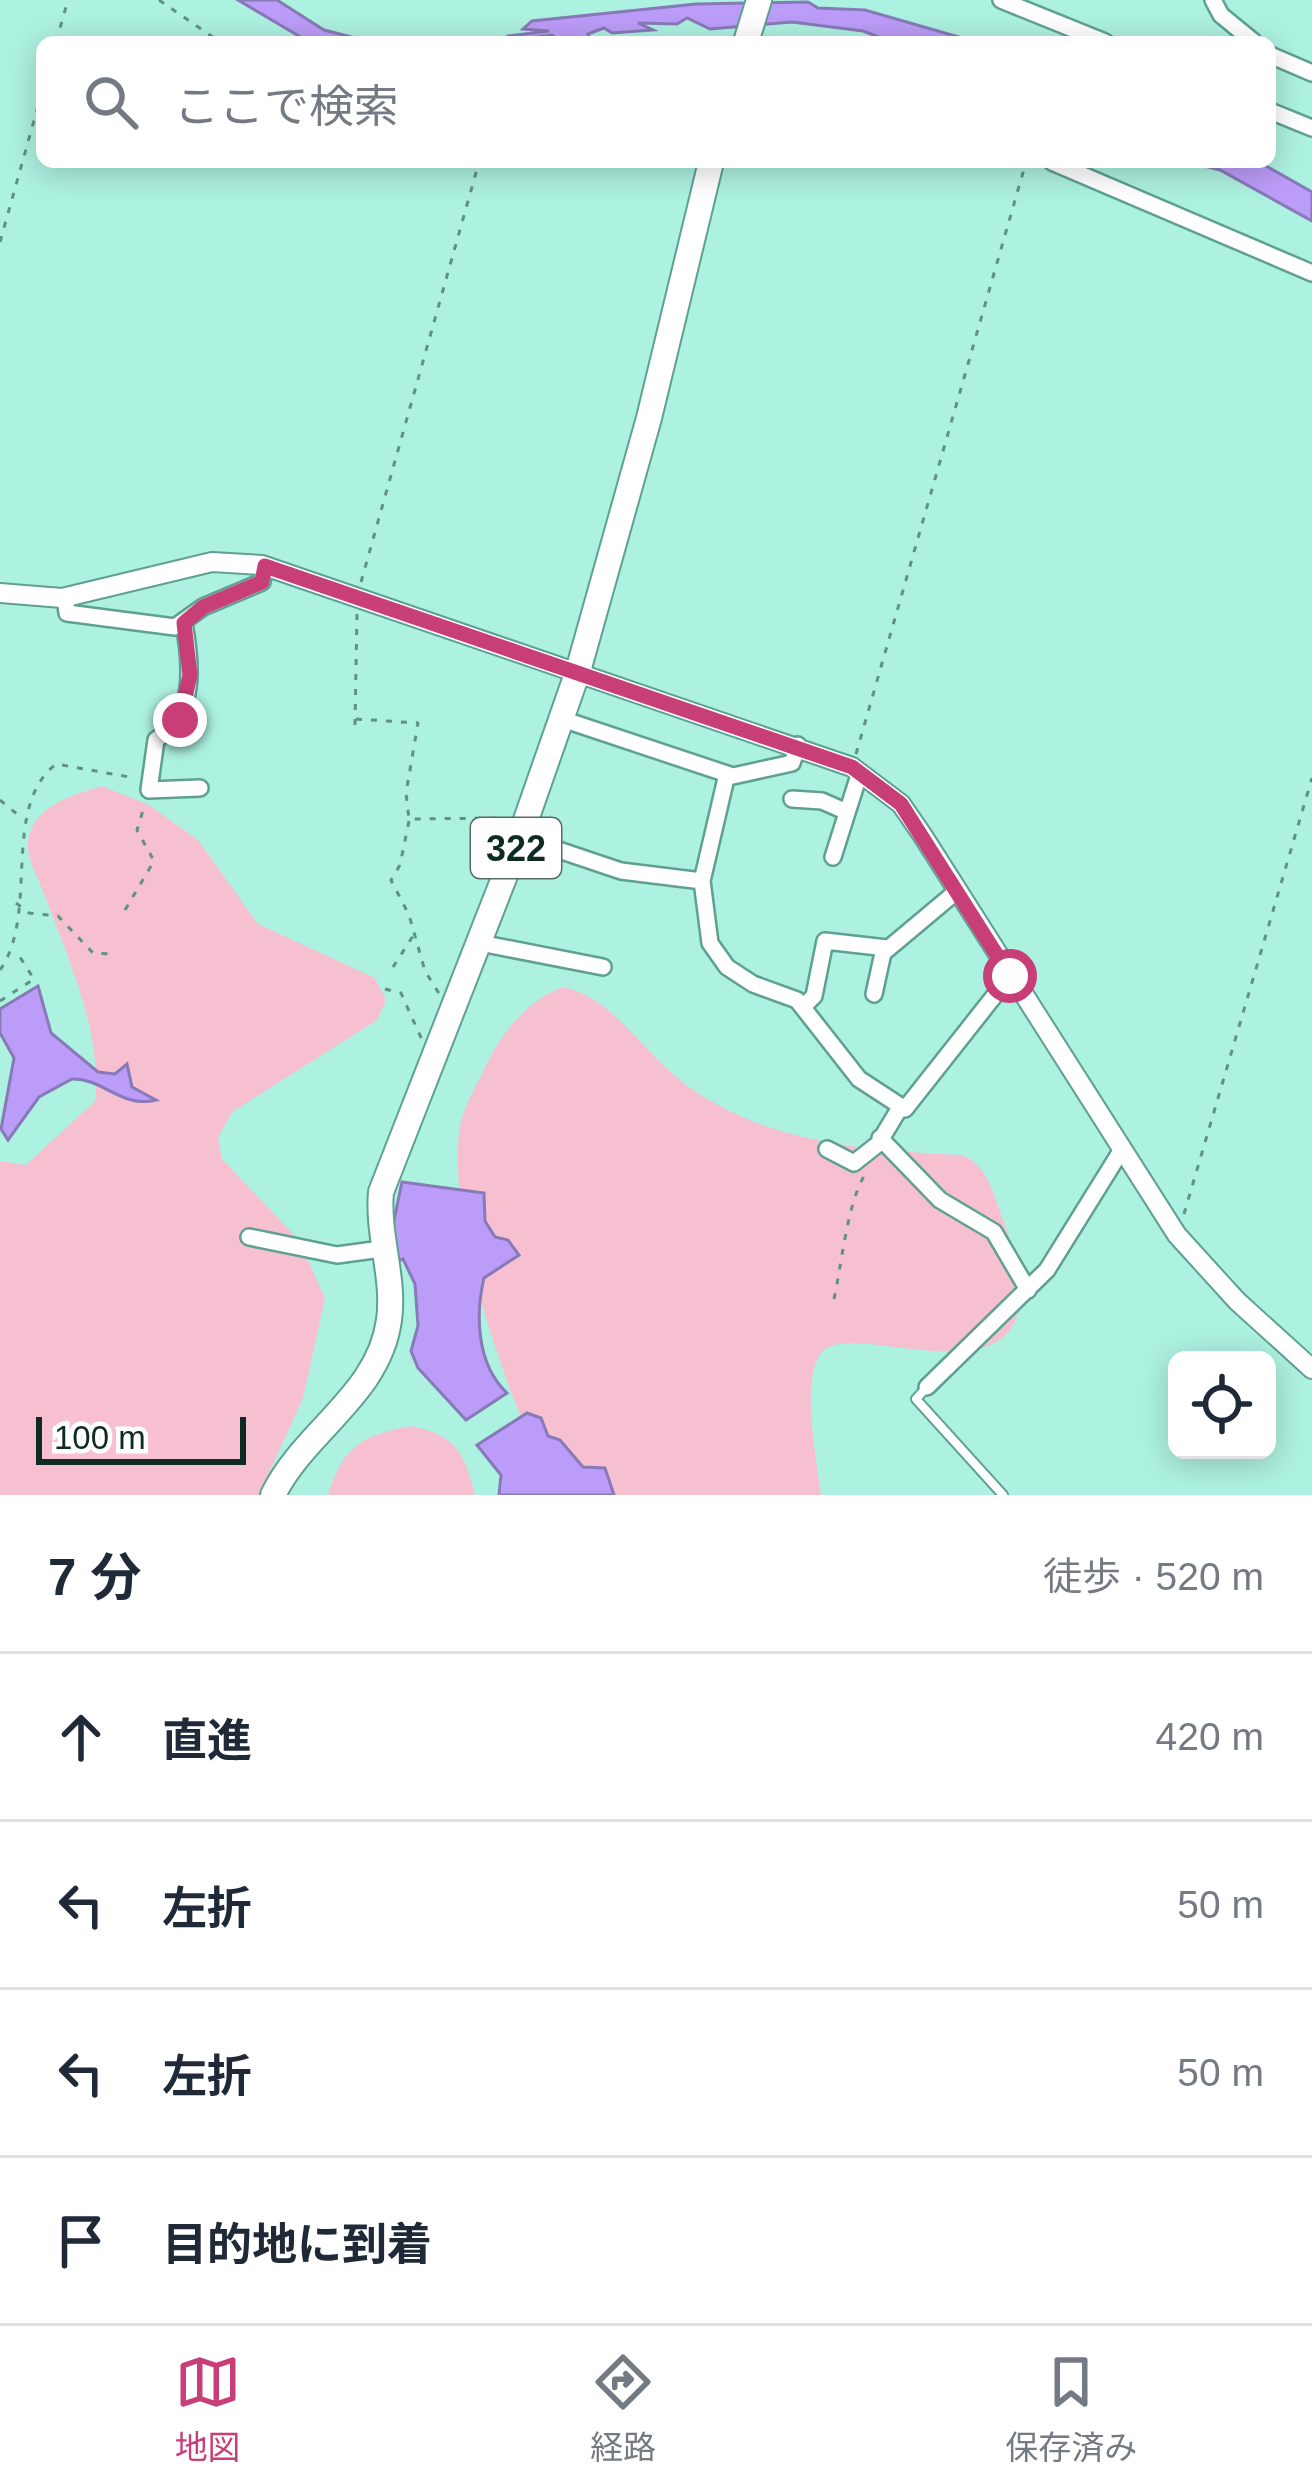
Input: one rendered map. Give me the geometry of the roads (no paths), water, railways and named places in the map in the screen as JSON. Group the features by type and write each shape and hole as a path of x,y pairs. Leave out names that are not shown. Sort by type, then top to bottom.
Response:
{"highway":[{"path":"748,36 759,0"},
{"name":"322","path":"273,1495 380,1359 391,1312 381,1249 381,1192 480,943 578,671 649,418 710,168"}],"street":[{"path":"1001,0 1090,36"},
{"path":"1213,0 1221,15 1247,36"},
{"path":"1276,58 1312,73"},
{"path":"1276,113 1312,128"},
{"path":"1066,168 1312,273"},
{"path":"0,593 65,597 212,562 265,566 357,604 578,671 798,745 856,770 901,804 1177,1235 1237,1301 1312,1369"},
{"path":"65,597 67,613 175,627 203,607 262,582 265,566"},
{"path":"184,623 190,658 185,698 180,720 155,740 149,785 200,788"},
{"path":"562,719 727,774 747,776 792,763 798,745"},
{"path":"833,856 856,770"},
{"path":"727,774 702,881 710,943 727,967 804,1006 860,1079 901,1106"},
{"path":"792,799 822,801 847,812"},
{"path":"523,828 622,871 702,881"},
{"path":"874,994 887,949 957,891"},
{"path":"804,1006 814,996 825,941 887,949"},
{"path":"480,943 603,967"},
{"path":"826,1149 854,1163 868,1154 901,1106 915,1099 1010,976"},
{"path":"880,1138 940,1200 994,1232 1028,1290"},
{"path":"927,1388 1047,1270 1121,1150"},
{"path":"249,1237 337,1255 381,1249"}],"lane":[{"path":"927,1388 916,1399 1003,1495"}]}
